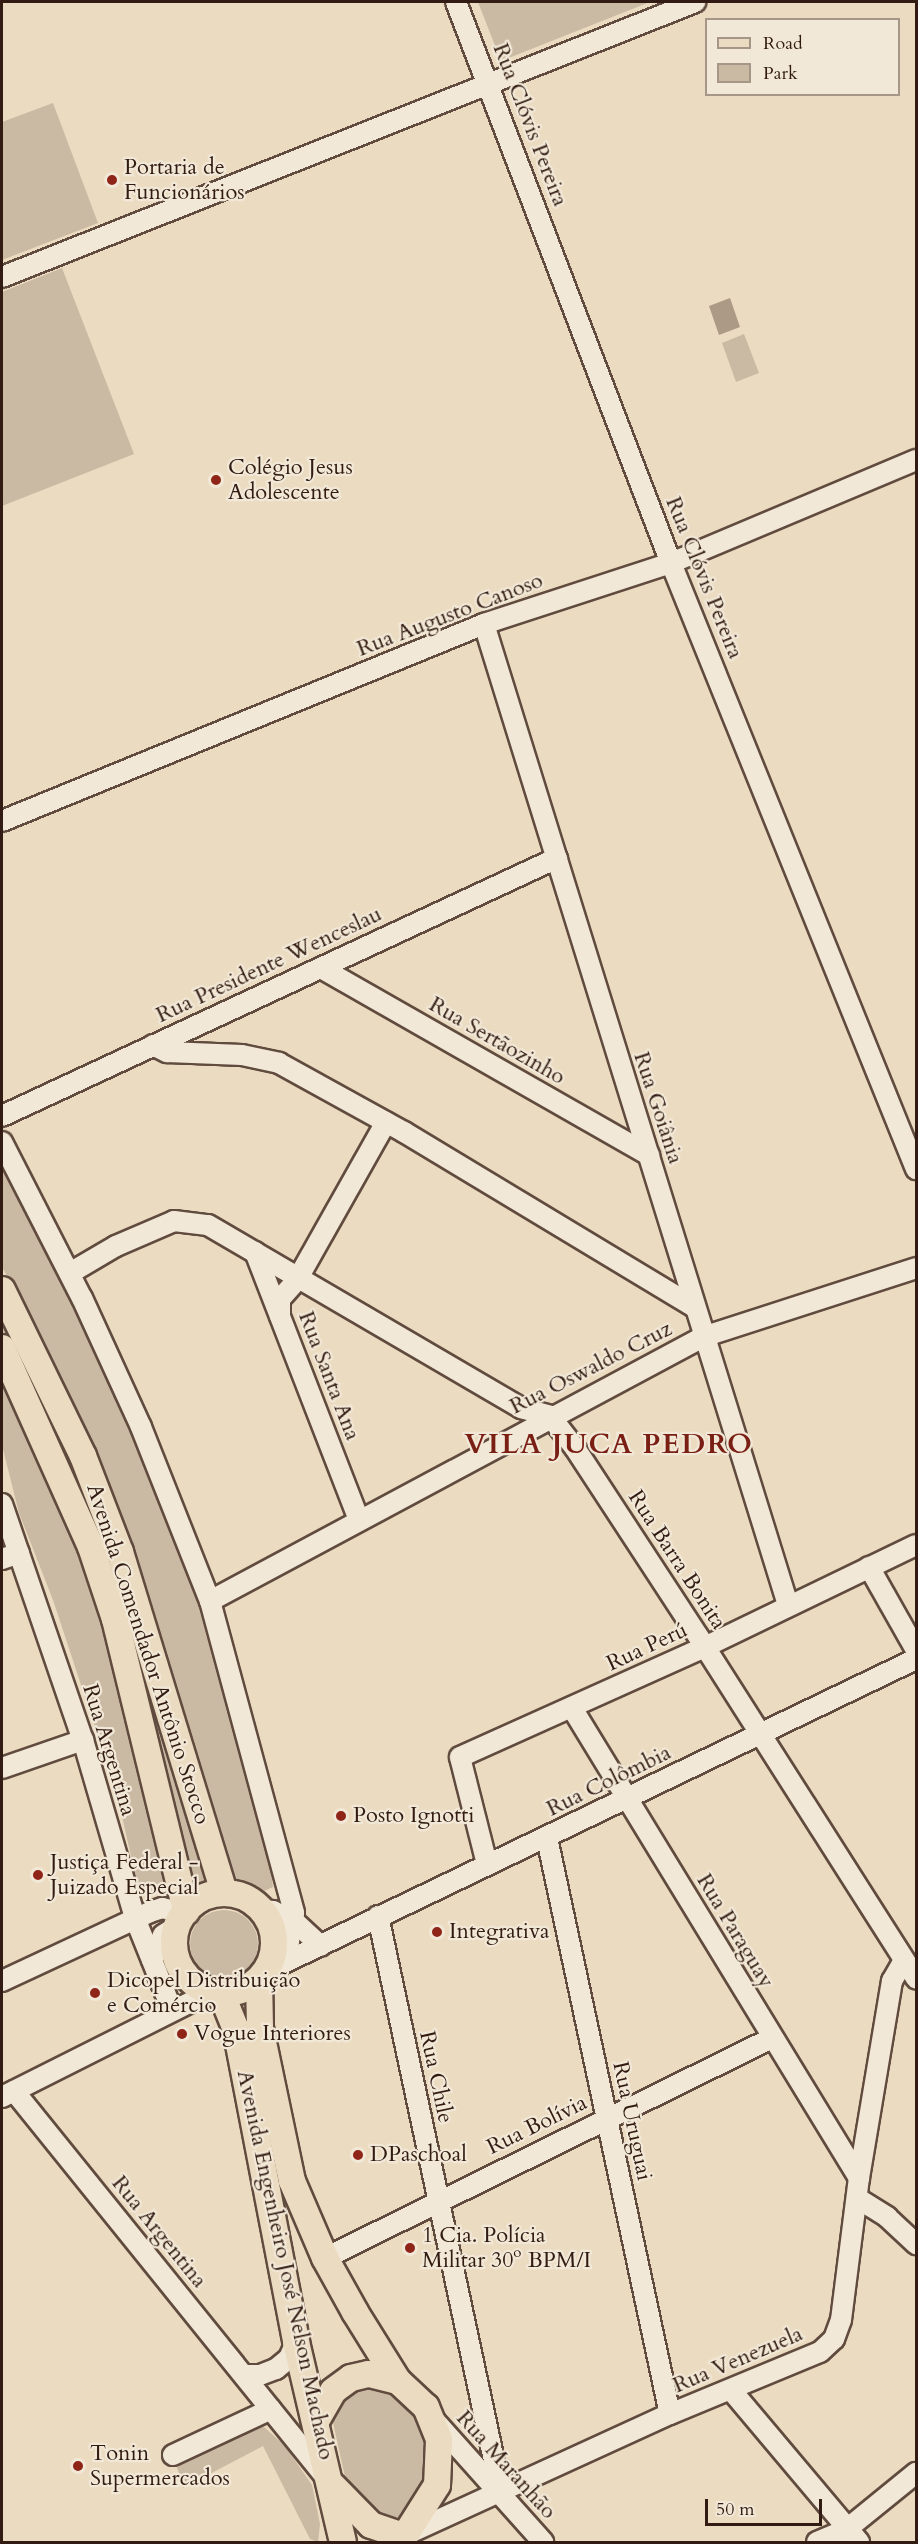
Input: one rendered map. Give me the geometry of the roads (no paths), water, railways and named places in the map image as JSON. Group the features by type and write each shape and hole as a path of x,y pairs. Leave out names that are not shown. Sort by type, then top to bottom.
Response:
{"main road":[{"name":"Avenida Comendador Antônio Stocco","path":"2,1290 83,1456 120,1552 224,1892"},
{"name":"Avenida Comendador Antônio Stocco","path":"2,1348 91,1547 115,1619 182,1917"},
{"path":"224,1892 249,1899 262,1910 274,1940 264,1971 241,1990 213,1992 183,1972 174,1950 182,1917 198,1900 224,1892"},
{"name":"Avenida Engenheiro José Nelson Machado","path":"264,1971 260,2028 292,2181 325,2258 398,2380 434,2420"},
{"name":"Avenida Engenheiro José Nelson Machado","path":"213,1992 224,2000 236,2029 296,2342 331,2483 343,2542"},
{"path":"316,2421 333,2391 351,2378 369,2374 398,2380"},
{"path":"331,2483 371,2525 402,2539 437,2485 440,2458 434,2420"}],"street":[{"name":"Rua Clóvis Pereira","path":"456,2 671,563 916,1169"},
{"path":"2,277 695,2"},
{"name":"Rua Augusto Canoso","path":"2,821 484,624 671,563 916,460"},
{"name":"Rua Goiânia","path":"484,624 649,1155 703,1337 788,1605"},
{"name":"Rua Presidente Wenceslau","path":"2,1116 557,858"},
{"name":"Rua Sertãozinho","path":"321,968 649,1155"},
{"path":"153,1045 167,1052 242,1055 279,1063 386,1122 694,1307"},
{"path":"280,1316 280,1299 297,1280 386,1122"},
{"path":"2,1142 69,1273 141,1427 210,1601 284,1869 295,1922 285,1950 264,1971"},
{"path":"69,1273 116,1246 174,1221 208,1225 297,1280 521,1408 550,1416"},
{"name":"Rua Santa Ana","path":"255,1252 358,1518"},
{"name":"Rua Oswaldo Cruz","path":"210,1601 358,1518 703,1337 916,1268"},
{"name":"Rua Barra Bonita","path":"550,1416 575,1448 705,1647 759,1736 916,1978"},
{"name":"Rua Argentina","path":"2,1504 10,1556 83,1740 135,1918 172,2010"},
{"name":"Rua Perú","path":"487,1864 460,1757 705,1647 916,1545"},
{"path":"869,1567 916,1650"},
{"name":"Rua Colômbia","path":"264,1971 321,1946 487,1864 547,1838 916,1659"},
{"name":"Rua Paraguay","path":"572,1708 626,1800 859,2178"},
{"path":"2,1768 83,1740"},
{"name":"Rua Uruguai","path":"547,1838 670,2414"},
{"path":"2,1981 135,1918 162,1908 182,1917 162,1935 152,1960"},
{"path":"262,1910 273,1911 295,1922 321,1946"},
{"name":"Rua Chile","path":"378,1916 501,2493"},
{"name":"Rua Venezuela","path":"402,2539 670,2414 820,2352 834,2339 841,2320 859,2178 892,1981 904,1960"},
{"path":"8,2094 172,2010 213,1992"},
{"name":"Rua Bolívia","path":"325,2258 438,2200 772,2038"},
{"name":"Rua Argentina","path":"8,2094 244,2374 331,2483"},
{"path":"857,2198 886,2217 916,2244"},
{"path":"244,2374 260,2375 276,2369 289,2358 296,2342"},
{"path":"730,2390 853,2536"},
{"path":"173,2455 271,2409"},
{"name":"Rua Maranhão","path":"434,2420 543,2542"},
{"path":"817,2542 853,2536 916,2474"}],"place":[{"name":"Portaria de Funcionários","path":"112,180"},
{"name":"Colégio Jesus Adolescente","path":"216,480"},
{"name":"Posto Ignotti","path":"341,1816"},
{"name":"Justiça Federal - Juizado Especial","path":"38,1875"},
{"name":"Integrativa","path":"437,1932"},
{"name":"Dicopel Distribuição e Comércio","path":"95,1993"},
{"name":"Vogue Interiores","path":"182,2034"},
{"name":"DPaschoal","path":"358,2155"},
{"name":"1 Cia. Polícia Militar 30º BPM/I","path":"410,2248"},
{"name":"Tonin Supermercados","path":"78,2466"}],"district":[{"name":"VILA JUCA PEDRO","path":"609,1444"}]}
